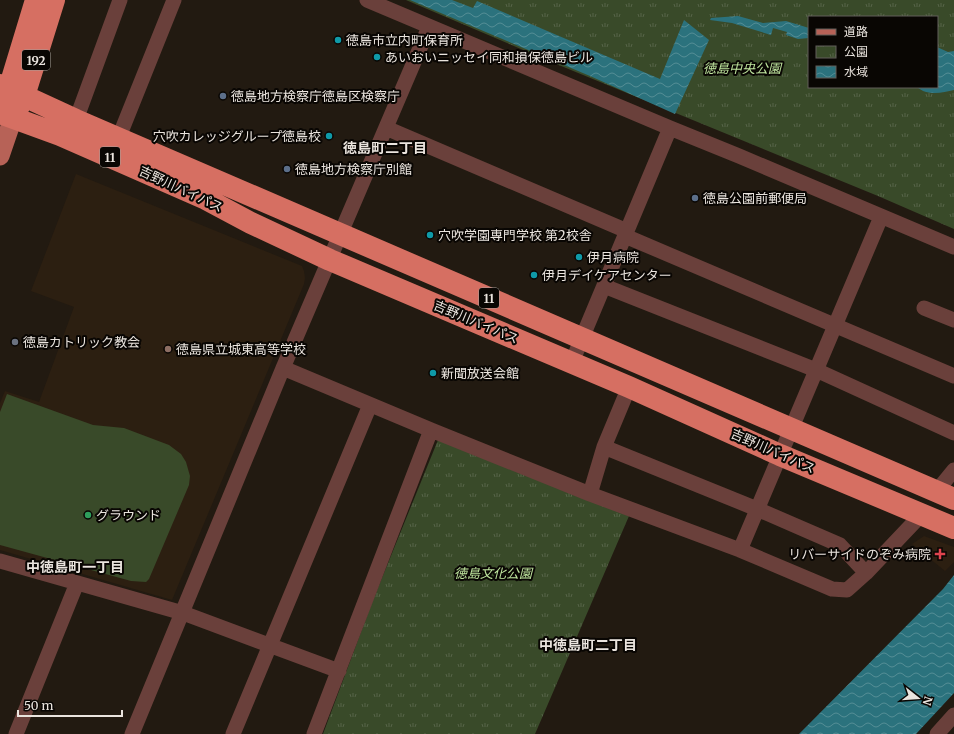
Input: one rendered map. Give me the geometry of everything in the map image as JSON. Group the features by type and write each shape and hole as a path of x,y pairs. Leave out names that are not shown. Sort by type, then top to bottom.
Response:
{"highway":[{"name":"192","path":"7,115 11,90 36,0"},
{"name":"192","path":"11,90 54,0"},
{"name":"吉野川バイパス","path":"11,90 76,120 945,495"},
{"name":"吉野川バイパス","path":"7,115 60,135 206,199 250,224 330,260 572,362 780,455 954,528"}],"main road":[{"path":"0,156 7,115"}],"street":[{"path":"76,120 120,0"},
{"path":"119,138 174,0"},
{"path":"367,0 954,247"},
{"path":"132,734 283,368 429,27"},
{"path":"386,128 954,376"},
{"path":"572,362 670,128"},
{"path":"740,550 882,216"},
{"path":"604,286 816,370 954,433"},
{"path":"924,308 954,320"},
{"path":"283,368 431,430 590,494 740,550 832,589 847,590 866,573 921,515"},
{"path":"590,494 604,447 630,387"},
{"path":"233,734 370,405"},
{"path":"314,734 431,430"},
{"path":"604,447 757,509 840,545 866,573"},
{"path":"945,495 954,470"},
{"path":"0,561 182,613 339,671"},
{"path":"16,734 77,582"},
{"path":"937,734 954,715"}],"shaded area":[{"name":"徳島県立城東高等学校","path":"76,174 302,266 304,271 304,284 172,600 0,550 0,403 5,391 39,402 74,307 31,291"},
{"name":"リバーサイドのぞみ病院","path":"924,536 954,547 954,562 945,571 912,544"}],"green space":[{"name":"徳島中央公園","path":"406,0 954,0 954,229 878,196 549,61"},
{"name":"グラウンド","path":"7,394 93,425 124,428 169,445 181,454 186,462 190,476 189,485 149,579 146,582 131,581 0,545 0,412"},
{"name":"徳島文化公園","path":"438,440 629,516 535,734 323,734 373,600"}],"water":[{"path":"410,0 452,0 473,8 477,1 660,79 684,20 709,40 675,114 590,76"},
{"path":"738,16 763,23 786,21 808,28 808,38 798,39 786,35 787,32 773,28 771,35 732,23 710,20 711,18"},
{"path":"938,47 948,52 954,51 954,90 940,93 930,93 918,88 938,88"},
{"path":"954,575 954,693 916,734 799,734 943,589"}],"place":[{"name":"徳島市立内町保育所","path":"338,40"},
{"name":"あいおいニッセイ同和損保徳島ビル","path":"377,57"},
{"name":"徳島地方検察庁徳島区検察庁","path":"223,96"},
{"name":"穴吹カレッジグループ徳島校","path":"329,136"},
{"name":"徳島地方検察庁別館","path":"287,169"},
{"name":"徳島公園前郵便局","path":"695,198"},
{"name":"穴吹学園専門学校 第2校舎","path":"430,235"},
{"name":"伊月病院","path":"579,257"},
{"name":"伊月デイケアセンター","path":"534,275"},
{"name":"徳島カトリック教会","path":"15,342"},
{"name":"徳島県立城東高等学校","path":"168,349"},
{"name":"新聞放送会館","path":"433,373"},
{"name":"グラウンド","path":"88,515"},
{"name":"リバーサイドのぞみ病院","path":"940,554"}],"district":[{"name":"徳島町二丁目","path":"385,148"},
{"name":"中徳島町一丁目","path":"75,567"},
{"name":"中徳島町二丁目","path":"588,645"}]}
